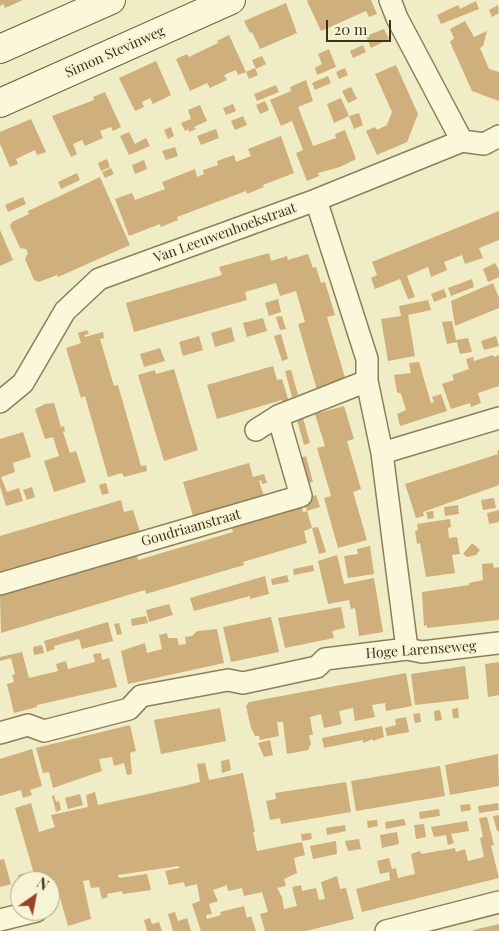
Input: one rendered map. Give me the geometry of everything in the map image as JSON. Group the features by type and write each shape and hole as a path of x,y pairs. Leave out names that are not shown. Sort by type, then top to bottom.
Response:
{"street":[{"path":"0,49 111,0"},
{"name":"Simon Stevinweg","path":"0,104 230,0"},
{"path":"390,0 397,18 462,141"},
{"name":"Van Leeuwenhoekstraat","path":"0,402 23,383 64,312 98,279 316,200 462,141 484,144 499,136"},
{"path":"316,200 367,359 367,381 382,454 407,649"},
{"path":"256,430 278,416 367,381"},
{"name":"Goudriaanstraat","path":"0,584 301,496 278,416"},
{"path":"382,454 499,418"},
{"name":"Hoge Larenseweg","path":"0,733 28,725 44,731 129,709 141,696 228,680 242,683 317,667 325,659 407,649 422,652 499,643"},
{"path":"386,931 499,902"}],"building":[{"path":"0,0 23,0 5,8 3,4 0,6"},
{"path":"371,0 377,14 369,17 366,11 321,31 307,1"},
{"path":"476,1 479,9 441,24 437,15 458,5 460,9"},
{"path":"286,3 297,33 260,49 244,21"},
{"path":"498,5 499,13 492,17 489,10"},
{"path":"465,21 474,37 487,31 483,46 480,48 489,69 499,72 499,101 472,91 450,42 454,38 450,29"},
{"path":"384,29 389,39 371,48 366,36"},
{"path":"229,35 246,72 238,75 236,70 224,75 227,80 210,88 207,83 190,91 176,59 187,54 189,57 218,43 217,41"},
{"path":"363,45 366,52 353,58 350,51"},
{"path":"329,49 336,67 317,75 315,68 322,64 318,54"},
{"path":"262,56 266,64 256,69 252,60"},
{"path":"156,61 171,95 153,104 150,98 142,102 144,107 135,111 119,78"},
{"path":"396,65 418,114 407,142 377,155 366,131 375,127 377,130 387,125 392,112 375,74"},
{"path":"255,68 258,75 249,79 246,72"},
{"path":"345,68 348,75 339,79 336,72"},
{"path":"328,76 331,83 315,90 312,83"},
{"path":"306,80 313,101 298,107 313,146 336,138 335,134 345,130 356,159 340,167 318,173 319,176 307,181 296,153 303,150 292,121 281,126 270,100 291,91 290,87"},
{"path":"276,85 279,92 257,101 254,94"},
{"path":"351,87 357,99 348,103 342,91"},
{"path":"105,92 121,127 113,131 111,127 100,131 103,138 85,146 82,140 73,144 77,154 71,157 52,116 94,100 93,97"},
{"path":"341,98 349,116 334,123 327,104"},
{"path":"265,101 269,110 260,114 256,105"},
{"path":"233,104 236,111 226,115 223,108"},
{"path":"200,105 207,121 194,127 196,129 189,132 188,129 185,131 181,123 191,119 188,110"},
{"path":"359,113 363,125 354,129 349,116"},
{"path":"243,116 247,125 235,130 231,121"},
{"path":"31,119 46,152 37,155 35,150 16,159 18,164 10,167 0,144 0,132"},
{"path":"171,127 174,136 168,139 164,130"},
{"path":"216,129 219,138 201,145 197,136"},
{"path":"129,132 135,144 146,138 150,146 129,155 120,136"},
{"path":"281,136 294,173 263,185 264,187 247,194 246,191 177,217 178,220 161,227 160,224 129,236 115,199 132,193 135,200 165,189 162,182 195,169 197,177 204,174 203,170 218,165 217,161 234,155 236,162 251,156 248,149"},
{"path":"175,147 178,156 166,160 162,151"},
{"path":"107,159 110,167 101,171 98,163"},
{"path":"144,160 147,169 135,174 132,165"},
{"path":"111,168 114,174 105,178 102,172"},
{"path":"77,173 80,180 61,189 58,182"},
{"path":"100,177 130,245 58,277 57,275 39,282 34,280 25,259 28,253 26,249 20,248 10,226 12,222 29,214 28,211"},
{"path":"23,197 26,204 8,212 5,205"},
{"path":"499,211 499,240 479,248 483,258 465,264 462,255 444,262 447,270 431,277 428,267 407,276 415,297 408,299 400,279 375,289 371,278 377,275 372,262"},
{"path":"0,230 13,260 0,266"},
{"path":"269,253 271,261 287,256 288,260 308,254 313,268 316,267 321,283 325,282 335,315 327,317 346,381 317,390 298,324 305,322 296,291 280,296 276,283 245,292 247,300 134,332 126,303 222,275 219,267"},
{"path":"495,263 499,270 499,277 488,282 483,269"},
{"path":"472,279 474,287 451,296 448,288"},
{"path":"493,283 499,298 499,308 455,326 451,301"},
{"path":"444,289 447,297 434,302 431,294"},
{"path":"278,299 281,312 269,316 265,303"},
{"path":"428,300 431,310 408,315 415,356 388,361 381,319 401,316 399,306"},
{"path":"282,316 286,329 280,330 276,317"},
{"path":"263,318 267,331 247,337 243,323"},
{"path":"452,321 456,340 468,338 472,352 460,354 457,342 447,344 442,322"},
{"path":"231,327 235,341 215,347 211,333"},
{"path":"87,330 89,334 84,335 85,337 103,332 104,338 100,339 114,386 118,385 141,466 146,465 147,471 124,477 122,473 108,477 85,396 81,398 66,348 81,343 78,333"},
{"path":"281,334 288,359 282,361 274,336"},
{"path":"199,336 203,350 183,356 179,342"},
{"path":"496,336 499,346 484,350 481,341"},
{"path":"160,348 165,361 144,367 140,354"},
{"path":"493,355 494,357 499,355 499,386 478,393 481,403 471,407 470,403 451,409 442,384 454,380 452,375 469,369 466,359 473,357 474,361"},
{"path":"419,362 431,403 434,402 432,397 441,394 447,411 400,426 397,414 406,410 401,394 397,392 394,375 411,373 409,363"},
{"path":"273,366 277,380 282,379 289,402 283,404 282,400 217,419 207,385"},
{"path":"174,369 198,450 164,461 138,375 155,370 156,374"},
{"path":"291,370 298,395 292,397 285,371"},
{"path":"54,403 61,427 64,426 65,431 63,432 70,453 76,451 86,482 54,492 44,461 59,456 53,437 45,439 35,409 45,404"},
{"path":"344,406 354,439 347,441 361,489 353,492 367,540 338,548 324,498 331,496 317,448 325,446 315,414"},
{"path":"303,418 310,443 304,445 297,420"},
{"path":"23,432 31,457 13,463 15,472 1,477 7,492 19,488 23,501 6,506 0,486 0,439"},
{"path":"499,450 499,485 423,512 424,516 416,518 405,484 498,454 497,451"},
{"path":"306,456 313,482 307,483 299,458"},
{"path":"249,463 253,477 264,474 267,483 262,484 261,480 259,481 265,499 259,501 258,497 193,516 183,482"},
{"path":"106,483 109,493 102,495 99,485"},
{"path":"32,487 35,497 27,500 23,490"},
{"path":"316,495 320,507 307,511 303,499"},
{"path":"494,498 496,508 483,510 481,500"},
{"path":"121,500 124,512 133,510 140,532 0,572 0,536"},
{"path":"301,504 303,512 307,511 312,528 304,531 307,543 243,562 244,565 146,594 145,590 1,633 0,596 137,556 138,560 233,532 232,528 296,509 295,505"},
{"path":"458,505 459,514 445,516 444,507"},
{"path":"499,510 499,522 489,524 487,513"},
{"path":"433,511 434,518 428,519 426,512"},
{"path":"450,519 451,527 448,528 449,538 457,537 460,554 452,555 455,573 426,577 420,543 417,544 415,531 418,530 417,524"},
{"path":"318,527 326,552 319,554 312,528"},
{"path":"472,543 480,550 476,555 467,557 463,554"},
{"path":"370,546 374,574 348,578 344,556 358,554 357,549"},
{"path":"337,555 344,584 374,578 383,632 359,636 355,608 351,609 349,600 328,604 318,561"},
{"path":"493,563 494,568 499,567 499,620 427,628 427,625 424,626 422,592 469,585 469,583 483,580 482,564"},
{"path":"313,565 314,571 294,575 293,569"},
{"path":"287,575 289,582 272,585 271,579"},
{"path":"265,576 269,594 250,599 250,596 194,611 190,598"},
{"path":"169,604 173,615 149,622 146,610"},
{"path":"341,607 345,628 332,631 334,638 285,648 278,618"},
{"path":"146,616 148,623 132,626 131,619"},
{"path":"271,617 279,652 231,662 223,627"},
{"path":"108,622 113,641 82,649 79,639 54,646 55,649 47,652 44,641"},
{"path":"119,623 122,634 117,635 114,624"},
{"path":"217,629 224,663 128,684 121,651 145,643 147,653 162,649 159,635 167,633 168,638 177,638 179,645 186,644 185,637 192,636 197,631"},
{"path":"42,645 44,653 34,655 33,647"},
{"path":"22,652 29,678 58,671 56,664 66,661 68,669 95,662 93,654 101,653 102,660 109,658 117,687 37,705 37,707 14,713 7,684 14,682 12,675 15,674 11,658 0,661 0,657"},
{"path":"499,662 499,695 488,697 485,664"},
{"path":"465,666 469,699 415,705 411,674"},
{"path":"406,673 412,706 386,711 385,703 372,705 375,717 355,721 353,708 339,711 342,724 324,728 321,714 310,717 313,735 309,735 311,744 308,750 287,754 283,722 277,722 279,736 260,740 259,736 255,736 251,728 246,706 249,702"},
{"path":"220,708 226,741 161,754 154,720"},
{"path":"458,708 459,718 453,718 452,709"},
{"path":"440,710 442,720 435,721 434,711"},
{"path":"420,713 421,722 415,723 413,714"},
{"path":"406,717 409,732 387,736 385,728 396,725 395,719"},
{"path":"130,725 136,751 130,753 132,774 127,775 124,763 114,766 112,757 99,759 102,771 53,788 49,772 43,773 36,748"},
{"path":"382,726 384,737 363,743 363,740 324,748 322,738"},
{"path":"270,740 273,755 264,757 258,743"},
{"path":"32,749 42,786 30,790 32,795 23,798 21,790 0,796 0,759"},
{"path":"498,754 499,786 450,795 445,765"},
{"path":"229,759 231,770 222,773 221,761"},
{"path":"205,763 209,780 243,773 257,851 302,842 305,855 294,858 297,873 284,879 286,886 277,888 282,897 284,909 297,906 292,887 301,885 302,891 316,888 319,900 325,899 321,882 337,876 340,889 346,888 354,919 306,931 265,931 260,914 268,912 262,892 244,896 242,888 228,891 227,885 213,890 218,901 209,904 212,914 206,915 207,919 221,915 220,912 244,906 247,918 251,916 256,931 201,931 192,904 200,901 197,884 185,887 184,882 169,885 165,871 179,868 179,866 118,875 119,878 147,874 151,890 123,894 122,891 107,894 108,897 102,899 99,887 91,888 89,880 83,881 91,919 68,926 60,898 60,871 33,871 15,808 31,803 39,832 55,827 51,815 88,807 86,795 95,792 98,805 200,782 197,764"},
{"path":"440,766 445,796 356,811 351,781"},
{"path":"346,782 351,812 281,824 280,818 270,820 266,801 276,799 275,793"},
{"path":"80,794 83,805 68,809 65,798"},
{"path":"54,795 56,802 59,801 61,810 56,812 52,796"},
{"path":"498,803 499,810 479,813 478,806"},
{"path":"470,804 471,810 461,812 460,805"},
{"path":"439,809 440,816 420,819 419,812"},
{"path":"499,815 499,831 497,831 493,816"},
{"path":"487,817 494,845 491,846 499,878 362,912 356,889 390,880 389,872 380,874 377,861 389,858 392,869 396,868 398,878 415,874 411,854 420,851 421,854 455,848 456,852 465,849 468,861 484,857 480,838 483,837 479,818"},
{"path":"404,819 406,825 386,829 385,822"},
{"path":"377,820 378,826 368,828 367,821"},
{"path":"467,821 469,831 451,834 454,843 448,845 446,835 434,837 431,827"},
{"path":"424,824 426,837 416,839 414,825"},
{"path":"345,825 346,831 327,835 326,828"},
{"path":"397,832 399,844 382,848 380,835"},
{"path":"311,833 312,839 302,841 301,834"},
{"path":"359,839 361,849 348,851 345,841"},
{"path":"336,841 337,854 313,859 310,846"},
{"path":"4,859 10,884 0,887 0,860"},
{"path":"175,912 178,921 187,918 191,931 173,931 168,914"},
{"path":"150,918 152,924 159,922 162,931 147,931 144,920"},
{"path":"499,924 499,931 473,931 473,930"}]}
